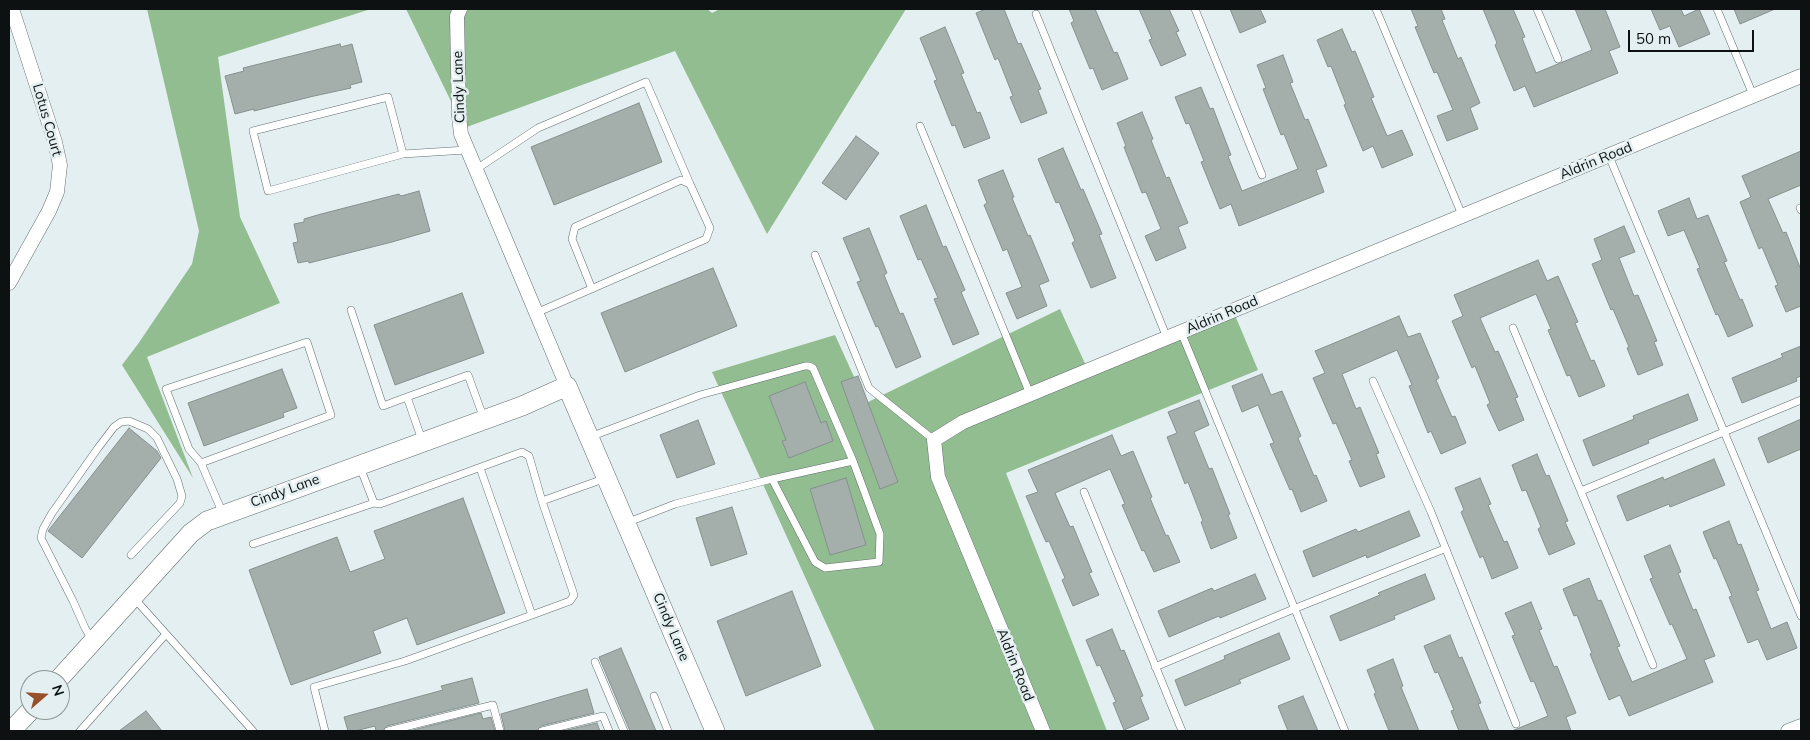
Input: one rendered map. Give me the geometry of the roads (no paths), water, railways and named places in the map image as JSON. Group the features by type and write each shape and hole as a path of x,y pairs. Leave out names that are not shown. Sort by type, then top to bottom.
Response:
{"street":[{"name":"Lotus Court","path":"9,283 49,211 57,192 60,165 56,142 12,9"},
{"name":"Cindy Lane","path":"460,9 457,16 459,116 461,134 466,150 715,731"},
{"name":"Aldrin Road","path":"1042,731 938,477 934,440 964,422 1030,394 1801,76"},
{"name":"Cindy Lane","path":"67,670 192,533 207,520 522,406 567,386"},
{"path":"11,731 21,720"},
{"path":"1788,731 1801,726"}],"lane":[{"path":"1195,9 1262,175"},
{"path":"1376,9 1462,215"},
{"path":"1537,9 1558,59"},
{"path":"1717,9 1754,95"},
{"path":"1036,14 1167,338"},
{"path":"475,170 538,128 646,82 710,228 706,240 535,313"},
{"path":"403,154 388,97 253,131 268,191 403,154 466,150"},
{"path":"920,126 1030,394"},
{"path":"1608,156 1801,616"},
{"path":"592,289 572,239 575,227 681,180 690,184"},
{"path":"815,254 869,388 934,440"},
{"path":"351,310 383,406 468,375 484,419"},
{"path":"1513,328 1653,665"},
{"path":"1182,332 1345,731"},
{"path":"201,463 331,415 307,342 166,389 189,449 201,463 224,514"},
{"path":"590,438 700,396 805,366 813,368 853,461 880,534 879,562 825,568 815,562 772,479"},
{"path":"1373,380 1431,512 1444,549 1516,724"},
{"path":"407,398 423,442"},
{"path":"1581,491 1801,400"},
{"path":"93,641 84,628 73,601 41,538 43,529 52,513 98,448 114,427 121,422 129,421 148,429 157,438 177,480 182,496 180,503 131,555"},
{"path":"254,544 374,503 380,504 522,452 529,456 574,595 570,601 405,661 314,687 325,731"},
{"path":"626,523 675,504 772,479 853,461"},
{"path":"359,464 374,503"},
{"path":"480,468 532,615"},
{"path":"542,501 607,478"},
{"path":"1084,492 1182,731"},
{"path":"1155,667 1444,549"},
{"path":"133,597 253,731"},
{"path":"80,731 166,634"},
{"path":"595,662 624,731"},
{"path":"654,696 668,731"},
{"path":"388,731 493,706 500,731"},
{"path":"542,731 602,716 609,731"}]}
